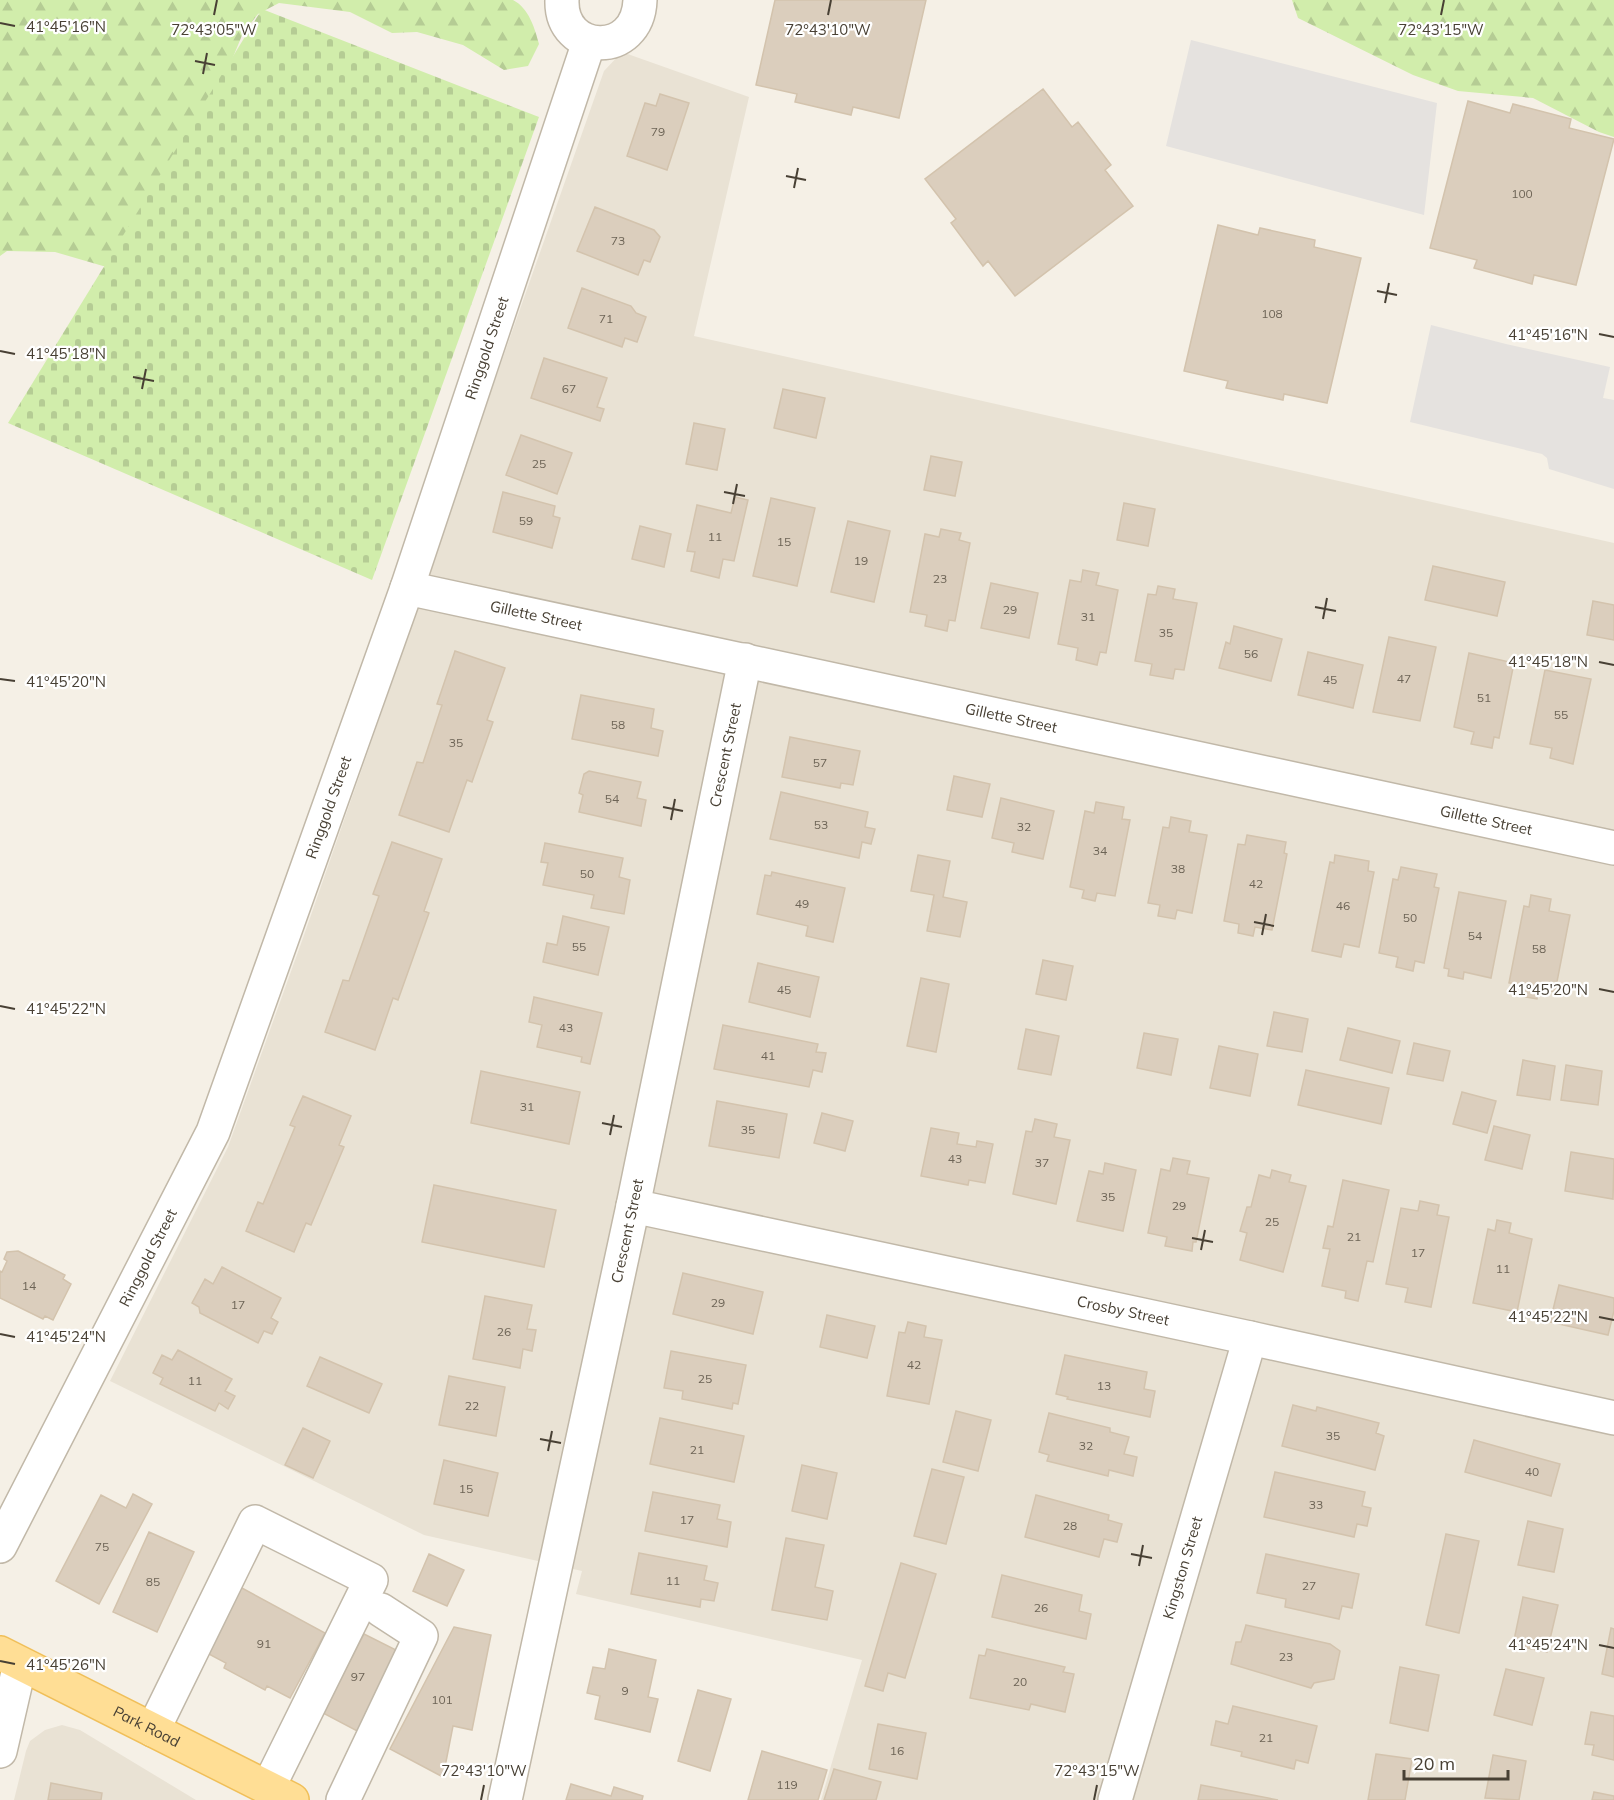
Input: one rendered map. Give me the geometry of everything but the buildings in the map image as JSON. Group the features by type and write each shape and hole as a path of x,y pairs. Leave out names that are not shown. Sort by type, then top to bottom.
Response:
{"main road":[{"name":"Park Road","path":"10,1659 280,1794"}],"street":[{"path":"562,0 563,15 578,36 589,42 602,44 626,35 635,25 640,13 640,0"},
{"name":"Ringgold Street","path":"0,1546 213,1132 407,588 589,42"},
{"name":"Gillette Street","path":"407,588 1614,848"},
{"name":"Crescent Street","path":"505,1800 633,1206 745,660"},
{"name":"Crosby Street","path":"633,1206 1614,1418"},
{"name":"Kingston Street","path":"1115,1800 1250,1338"},
{"path":"153,1731 255,1522 277,1532 371,1580 280,1794"},
{"path":"344,1800 421,1636 381,1610"},
{"path":"0,1751 10,1659"}],"shaded area":[{"path":"1191,40 1437,103 1424,215 1166,146"},
{"path":"622,52 749,97 694,336 1614,543 1614,1800 821,1800 862,1660 576,1594 582,1571 424,1535 110,1381 228,1147 303,938 435,559 452,502 604,71"},
{"path":"1431,325 1610,367 1603,398 1614,400 1614,489 1549,469 1547,458 1542,454 1410,422"},
{"path":"62,1725 80,1730 196,1800 14,1800 30,1741 45,1730"}],"green space":[{"path":"0,0 513,0 527,13 539,44 528,66 504,70 463,45 417,32 392,33 350,12 279,3 258,14 243,33 204,127 126,266 103,266 55,252 7,251 0,256"},
{"path":"1292,0 1614,0 1614,137 1599,132 1533,98 1458,91 1413,75 1298,18"},
{"path":"262,9 539,117 372,580 8,423"}]}
